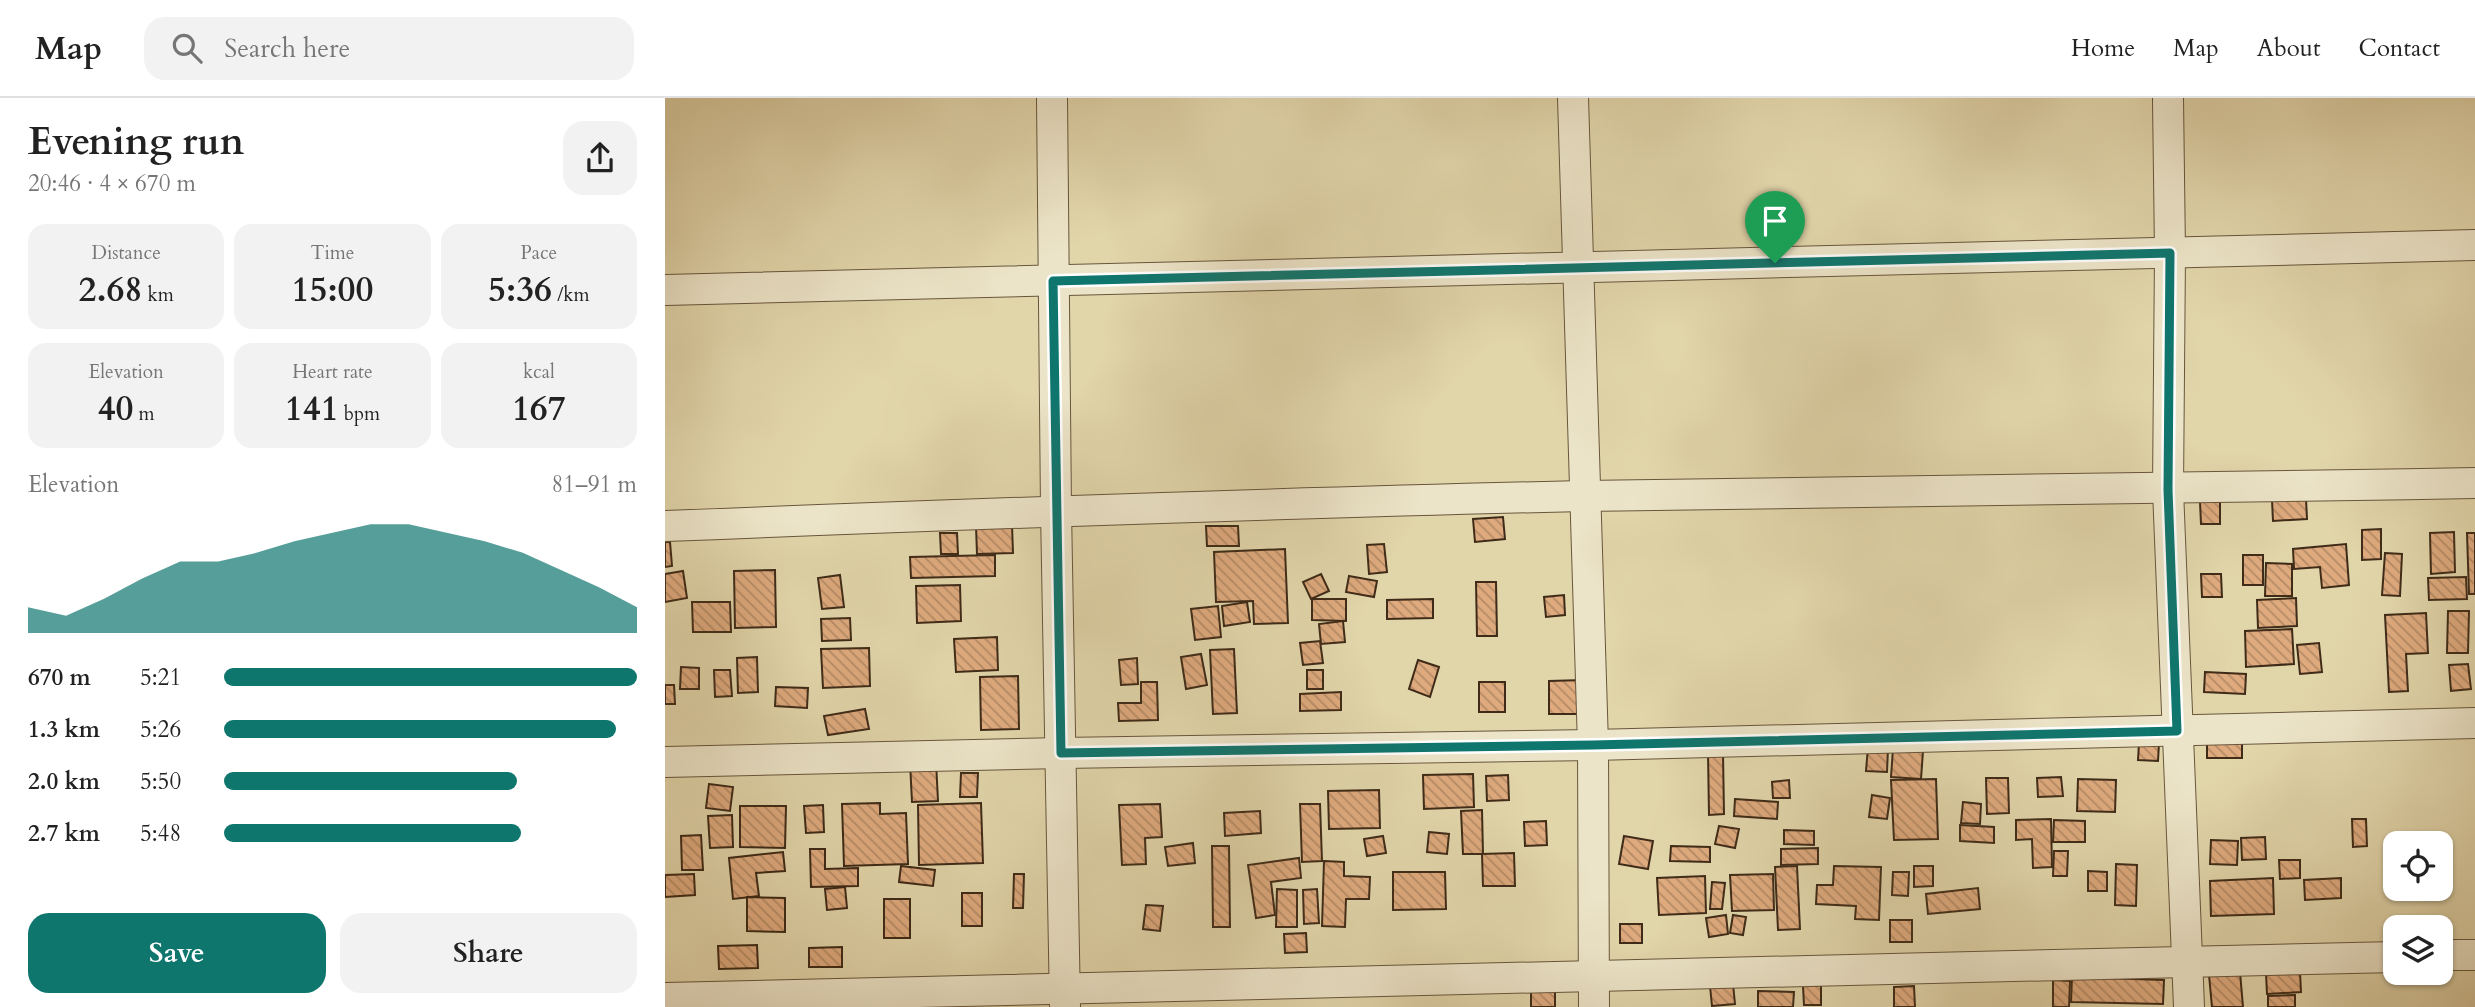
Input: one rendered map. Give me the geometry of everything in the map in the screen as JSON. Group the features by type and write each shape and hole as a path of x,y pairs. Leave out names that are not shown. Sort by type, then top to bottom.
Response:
{"street":[{"path":"1052,98 1065,998"},
{"path":"1573,98 1593,745 1594,1007"},
{"path":"2168,98 2168,490 2189,1007"},
{"path":"665,290 2475,245"},
{"path":"665,526 1056,510 1586,496 2168,490 2475,483"},
{"path":"665,762 1593,745 2475,723"},
{"path":"2453,956 2475,955"},
{"path":"665,998 1065,998 1593,974 2383,957"}],"building":[{"path":"2306,499 2307,519 2273,521 2272,500"},
{"path":"2200,502 2220,502 2220,524 2201,524"},
{"path":"1503,517 1505,539 1475,542 1473,519"},
{"path":"1012,525 1013,553 977,554 976,526"},
{"path":"1206,526 1238,526 1239,546 1207,546"},
{"path":"2381,529 2381,559 2362,560 2362,530"},
{"path":"2454,532 2455,572 2431,574 2430,533"},
{"path":"940,533 957,533 958,554 941,554"},
{"path":"2467,533 2475,533 2475,594 2469,594"},
{"path":"665,542 670,542 672,566 665,567"},
{"path":"1384,544 1387,572 1369,574 1367,545"},
{"path":"2346,544 2349,585 2322,588 2320,567 2294,569 2293,549"},
{"path":"1285,549 1288,623 1254,624 1253,601 1216,602 1214,552"},
{"path":"2385,553 2402,554 2400,596 2382,595"},
{"path":"995,555 995,576 911,578 910,557"},
{"path":"2243,555 2263,555 2263,585 2243,585"},
{"path":"2266,563 2292,564 2292,596 2265,596"},
{"path":"775,570 776,627 735,628 734,571"},
{"path":"683,571 687,598 665,602 665,574"},
{"path":"1321,574 1329,591 1311,599 1303,582"},
{"path":"2201,574 2221,574 2222,597 2202,597"},
{"path":"840,575 844,607 822,609 818,578"},
{"path":"1349,576 1377,581 1374,597 1346,592"},
{"path":"2466,577 2467,599 2429,600 2428,578"},
{"path":"1476,582 1496,582 1497,636 1477,636"},
{"path":"960,585 961,621 917,623 916,586"},
{"path":"1564,595 1565,615 1546,617 1544,597"},
{"path":"2296,598 2297,626 2258,628 2257,600"},
{"path":"1312,599 1346,599 1346,621 1312,620"},
{"path":"1433,599 1433,618 1387,619 1387,600"},
{"path":"692,602 730,602 731,632 693,632"},
{"path":"1247,602 1250,622 1224,626 1222,606"},
{"path":"1218,606 1221,637 1195,640 1191,609"},
{"path":"2448,611 2469,611 2468,653 2447,653"},
{"path":"2426,613 2428,653 2406,654 2408,691 2389,692 2385,615"},
{"path":"850,618 851,640 822,641 821,619"},
{"path":"1343,621 1345,642 1321,644 1319,624"},
{"path":"2292,629 2294,664 2246,667 2245,631"},
{"path":"997,637 998,670 956,672 954,639"},
{"path":"1320,641 1323,663 1303,665 1300,643"},
{"path":"2319,643 2322,672 2300,674 2297,645"},
{"path":"869,648 870,686 823,688 821,649"},
{"path":"1234,649 1237,713 1213,714 1210,650"},
{"path":"1201,654 1207,685 1186,689 1181,657"},
{"path":"757,657 758,692 738,693 737,658"},
{"path":"1137,658 1138,684 1121,685 1119,660"},
{"path":"1418,660 1439,667 1430,697 1409,689"},
{"path":"2468,664 2471,689 2451,691 2449,665"},
{"path":"681,667 699,668 699,689 680,689"},
{"path":"714,670 730,670 732,696 715,697"},
{"path":"1307,670 1323,670 1323,689 1307,689"},
{"path":"2205,672 2246,674 2245,694 2204,692"},
{"path":"1018,676 1019,729 981,730 980,677"},
{"path":"1584,680 1584,714 1549,714 1549,681"},
{"path":"1141,682 1157,682 1158,720 1119,721 1118,703 1141,703"},
{"path":"1479,682 1505,682 1505,712 1479,712"},
{"path":"665,685 674,685 675,704 665,704"},
{"path":"776,687 808,688 807,708 775,706"},
{"path":"1341,692 1341,710 1300,711 1300,694"},
{"path":"865,709 869,729 828,735 824,716"},
{"path":"2207,740 2242,740 2242,758 2207,758"},
{"path":"2139,743 2159,743 2158,761 2138,760"},
{"path":"1868,747 1888,749 1887,772 1866,771"},
{"path":"1893,749 1923,751 1921,779 1891,777"},
{"path":"1708,753 1723,753 1724,814 1709,815"},
{"path":"936,761 938,801 912,802 910,762"},
{"path":"961,773 978,773 977,797 960,797"},
{"path":"1473,774 1474,807 1424,809 1423,775"},
{"path":"1508,775 1509,800 1487,801 1486,776"},
{"path":"2061,777 2063,796 2038,797 2037,778"},
{"path":"1986,778 2008,778 2009,813 1987,814"},
{"path":"1936,779 1938,839 1894,840 1891,780"},
{"path":"2078,779 2116,780 2115,812 2077,811"},
{"path":"1789,780 1790,798 1773,798 1772,782"},
{"path":"709,784 733,787 730,811 706,808"},
{"path":"1379,790 1380,828 1329,829 1328,791"},
{"path":"1872,795 1890,798 1887,819 1869,817"},
{"path":"1735,799 1778,802 1777,819 1734,816"},
{"path":"1963,802 1981,804 1980,824 1961,823"},
{"path":"880,803 880,814 906,813 908,864 844,866 842,804"},
{"path":"981,803 983,863 919,865 918,805"},
{"path":"1160,804 1162,837 1145,838 1146,864 1122,865 1119,805"},
{"path":"1300,804 1320,804 1322,861 1302,862"},
{"path":"823,805 824,832 806,833 804,806"},
{"path":"740,806 786,806 785,848 740,847"},
{"path":"1482,810 1483,854 1463,854 1461,811"},
{"path":"1260,811 1261,833 1225,836 1224,813"},
{"path":"732,815 733,847 710,848 708,816"},
{"path":"2051,819 2052,867 2033,868 2032,839 2016,840 2016,820"},
{"path":"2352,819 2366,819 2367,846 2353,847"},
{"path":"2054,820 2085,821 2085,842 2053,842"},
{"path":"1546,821 1547,845 1525,846 1524,822"},
{"path":"1960,825 1994,827 1994,843 1960,841"},
{"path":"1719,826 1739,829 1735,848 1715,844"},
{"path":"1784,830 1814,831 1814,845 1784,844"},
{"path":"1429,832 1449,834 1447,854 1427,852"},
{"path":"701,835 703,870 682,870 681,836"},
{"path":"1383,836 1386,853 1367,856 1364,839"},
{"path":"1624,836 1653,841 1648,869 1619,864"},
{"path":"2265,837 2266,859 2242,860 2241,838"},
{"path":"2211,840 2238,841 2237,865 2210,864"},
{"path":"1193,843 1195,863 1168,866 1165,847"},
{"path":"1212,846 1229,846 1230,927 1213,927"},
{"path":"1671,846 1710,847 1710,862 1670,861"},
{"path":"1818,848 1818,864 1781,865 1781,849"},
{"path":"810,849 825,849 825,869 858,868 858,886 811,887"},
{"path":"2054,851 2068,851 2067,876 2053,876"},
{"path":"783,852 785,871 756,873 759,896 733,899 729,858"},
{"path":"1514,853 1515,886 1483,886 1482,854"},
{"path":"1299,858 1301,878 1271,882 1275,915 1256,918 1248,865"},
{"path":"2279,860 2300,860 2300,878 2280,879"},
{"path":"1324,861 1344,862 1344,876 1370,877 1369,899 1346,899 1345,927 1322,926"},
{"path":"2116,864 2137,865 2136,906 2115,905"},
{"path":"901,866 935,870 933,886 899,882"},
{"path":"1797,866 1800,929 1778,930 1775,867"},
{"path":"1834,866 1881,867 1879,920 1855,919 1856,906 1816,904 1817,885 1833,885"},
{"path":"1914,866 1933,866 1933,886 1914,887"},
{"path":"2088,871 2107,872 2107,891 2088,891"},
{"path":"1393,872 1445,872 1446,909 1393,910"},
{"path":"1893,872 1909,872 1908,896 1892,895"},
{"path":"694,874 695,895 665,897 665,875"},
{"path":"1014,874 1024,874 1023,908 1013,908"},
{"path":"1773,874 1774,910 1732,911 1730,875"},
{"path":"1705,876 1706,913 1659,915 1657,878"},
{"path":"2273,878 2274,914 2211,916 2210,881"},
{"path":"2341,878 2341,898 2305,900 2304,880"},
{"path":"1712,882 1725,883 1722,909 1710,909"},
{"path":"845,887 847,908 827,910 825,889"},
{"path":"1978,888 1980,909 1928,914 1926,894"},
{"path":"1277,889 1297,890 1297,927 1276,927"},
{"path":"1317,889 1319,923 1304,924 1303,890"},
{"path":"962,893 982,893 982,926 962,926"},
{"path":"747,897 785,898 785,932 747,931"},
{"path":"884,899 910,899 910,938 884,938"},
{"path":"1146,905 1163,906 1160,931 1143,929"},
{"path":"1726,915 1728,934 1709,937 1706,918"},
{"path":"1733,915 1746,917 1743,935 1730,933"},
{"path":"1890,920 1912,920 1912,942 1890,942"},
{"path":"1620,924 1642,924 1642,943 1620,943"},
{"path":"1306,933 1307,952 1285,953 1284,934"},
{"path":"757,945 758,968 719,969 718,946"},
{"path":"842,947 842,967 809,967 809,948"},
{"path":"2240,972 2243,1007 2212,1007 2209,975"},
{"path":"2300,972 2301,992 2267,994 2266,973"},
{"path":"2072,977 2164,980 2163,1004 2071,1002"},
{"path":"2053,980 2070,981 2069,1007 2053,1007"},
{"path":"1733,984 1735,1004 1712,1006 1710,986"},
{"path":"1821,985 1821,1005 1804,1005 1803,986"},
{"path":"1914,986 1915,1007 1894,1007 1894,987"},
{"path":"1531,990 1555,991 1555,1007 1531,1007"},
{"path":"1758,991 1794,992 1793,1007 1758,1007"},
{"path":"2295,995 2295,1007 2268,1007 2268,996"}],"route":[{"path":"2170,253 2168,490 2177,731 1593,745 1061,753 1053,281 1775,263 2170,253"}]}
